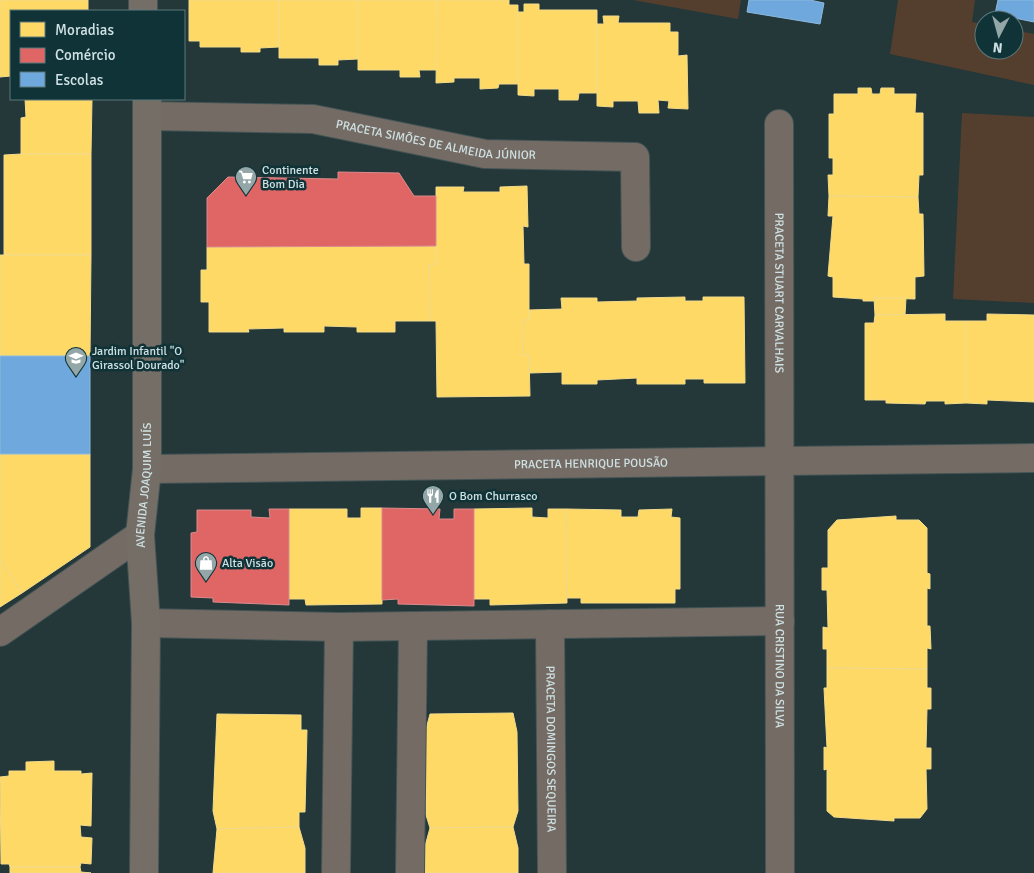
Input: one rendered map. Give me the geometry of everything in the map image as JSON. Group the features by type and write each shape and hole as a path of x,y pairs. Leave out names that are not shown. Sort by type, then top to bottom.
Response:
{"street":[{"name":"PRACETA SIMÕES DE ALMEIDA JÚNIOR","path":"147,107 312,119 485,154 635,157 636,247"},
{"name":"AVENIDA JOAQUIM LUÍS","path":"144,873 146,623 140,535 147,469 147,107"},
{"name":"PRACETA STUART CARVALHAIS","path":"779,124 779,461"},
{"name":"PRACETA HENRIQUE POUSÃO","path":"147,469 1034,458"},
{"name":"RUA CRISTINO DA SILVA","path":"779,461 780,873"},
{"path":"0,632 140,535"},
{"path":"146,623 339,627 780,621"},
{"name":"PRACETA DOMINGOS SEQUEIRA","path":"550,624 552,873"},
{"path":"410,873 413,626"},
{"path":"336,873 339,627"}],"shaded area":[{"path":"633,0 741,0 738,19"},
{"path":"898,0 975,0 972,22 974,22 974,60 1024,60 1024,32 1034,34 1034,85 890,54"},
{"path":"962,113 1034,117 1034,303 953,299"}],"building: Moradias":[{"path":"0,0 88,0 88,10 10,10 10,76 0,77"},
{"path":"189,0 279,0 279,47 260,48 260,52 241,52 241,47 200,47 200,41 189,41"},
{"path":"279,0 358,0 358,59 338,60 338,65 319,65 319,58 279,58"},
{"path":"358,0 437,0 437,70 419,70 420,77 400,77 400,70 358,70"},
{"path":"437,0 509,0 509,5 518,5 518,84 499,84 498,88 480,89 480,78 454,78 454,82 436,83"},
{"path":"524,4 539,4 539,10 597,10 597,93 579,93 578,100 559,100 559,89 534,89 534,96 518,95 518,12 524,12"},
{"path":"603,16 619,16 618,23 670,23 670,32 678,32 678,56 687,55 688,109 668,108 669,101 658,100 659,113 639,113 638,101 613,101 613,107 597,106 597,24 604,24"},
{"path":"858,88 871,88 872,94 880,94 881,88 894,88 894,94 916,94 915,113 923,113 923,175 919,175 918,197 829,196 828,175 833,175 833,158 829,158 829,114 834,114 834,94 858,94"},
{"path":"25,100 92,100 91,154 21,154 21,118 26,117"},
{"path":"91,154 91,255 4,255 4,155"},
{"path":"527,186 528,227 523,226 524,264 529,264 529,320 524,320 523,355 529,355 530,396 437,397 436,321 430,321 429,264 436,264 436,187 464,187 463,192 500,192 500,187"},
{"path":"829,196 918,197 919,214 923,214 924,276 915,277 915,299 874,298 874,301 863,301 863,299 833,297 833,277 828,276 833,216 828,216"},
{"path":"436,246 436,264 429,264 430,321 395,321 395,332 357,332 357,327 324,326 324,332 284,332 284,328 248,329 249,332 209,332 209,302 201,302 201,270 207,270 207,247"},
{"path":"0,255 91,255 90,356 0,356"},
{"path":"685,297 685,301 703,301 703,297 744,297 745,383 704,383 704,379 685,379 685,384 637,384 637,378 597,380 597,384 562,384 562,372 530,373 529,355 523,355 524,320 529,320 529,310 562,309 561,298 597,298 597,302 637,301 637,298"},
{"path":"874,298 906,298 905,315 875,315"},
{"path":"945,314 945,321 966,321 966,403 945,404 945,401 926,401 925,404 886,403 886,400 865,400 865,323 874,323 875,315"},
{"path":"987,314 1034,315 1034,402 987,400 987,404 966,403 966,321 987,321"},
{"path":"0,454 90,454 90,547 22,593 0,559"},
{"path":"361,508 382,508 382,604 306,605 305,599 289,599 289,509 347,509 347,518 361,518"},
{"path":"532,508 532,517 548,518 548,509 566,509 567,603 490,605 490,599 474,599 474,509"},
{"path":"566,509 621,510 621,517 638,517 639,510 672,509 671,517 680,518 680,589 675,589 675,603 581,603 581,598 567,598"},
{"path":"896,516 896,520 919,520 927,528 927,573 930,574 930,589 927,588 927,626 930,626 931,649 927,648 927,669 827,668 827,649 823,649 823,627 828,628 827,590 822,590 822,568 828,568 828,530 837,520"},
{"path":"0,559 22,593 0,607"},
{"path":"827,668 927,669 927,688 931,688 931,709 927,709 926,748 931,748 931,769 926,769 927,809 920,818 894,818 894,821 834,817 827,811 827,769 824,770 824,747 827,748 824,688 827,688"},
{"path":"513,713 517,732 518,811 513,827 430,828 426,815 425,733 430,714"},
{"path":"217,714 301,715 301,730 307,730 305,812 299,812 299,827 217,829 213,811"},
{"path":"54,761 54,771 81,771 81,774 92,773 91,826 80,825 81,837 92,838 91,864 81,863 80,867 10,867 9,864 1,864 0,777 9,776 9,771 26,771 26,762"},
{"path":"299,827 305,848 305,873 213,873 217,829"},
{"path":"513,827 518,848 518,873 425,873 425,846 430,828"},
{"path":"10,867 80,867 81,872 91,873 10,873"}],"building: Comércio":[{"path":"338,172 399,173 414,196 436,196 436,246 207,247 207,198 228,177 338,179"},
{"path":"382,508 440,509 439,519 454,519 454,509 474,509 474,606 398,604 398,599 382,600"},
{"path":"269,509 289,509 289,605 213,602 213,598 191,597 191,533 197,532 197,510 251,510 251,517 270,518"}],"building: Escolas":[{"path":"749,0 810,0 824,3 820,24 747,12"},
{"path":"998,0 1034,0 1034,22 1024,20 1024,10 996,10"},
{"path":"0,356 90,356 90,454 0,454"}],"place":[{"name":"Continente Bom Dia","path":"246,196"},
{"name":"Jardim Infantil \"O Girassol Dourado\"","path":"76,377"},
{"name":"O Bom Churrasco","path":"433,515"},
{"name":"Alta Visão","path":"206,582"}]}
